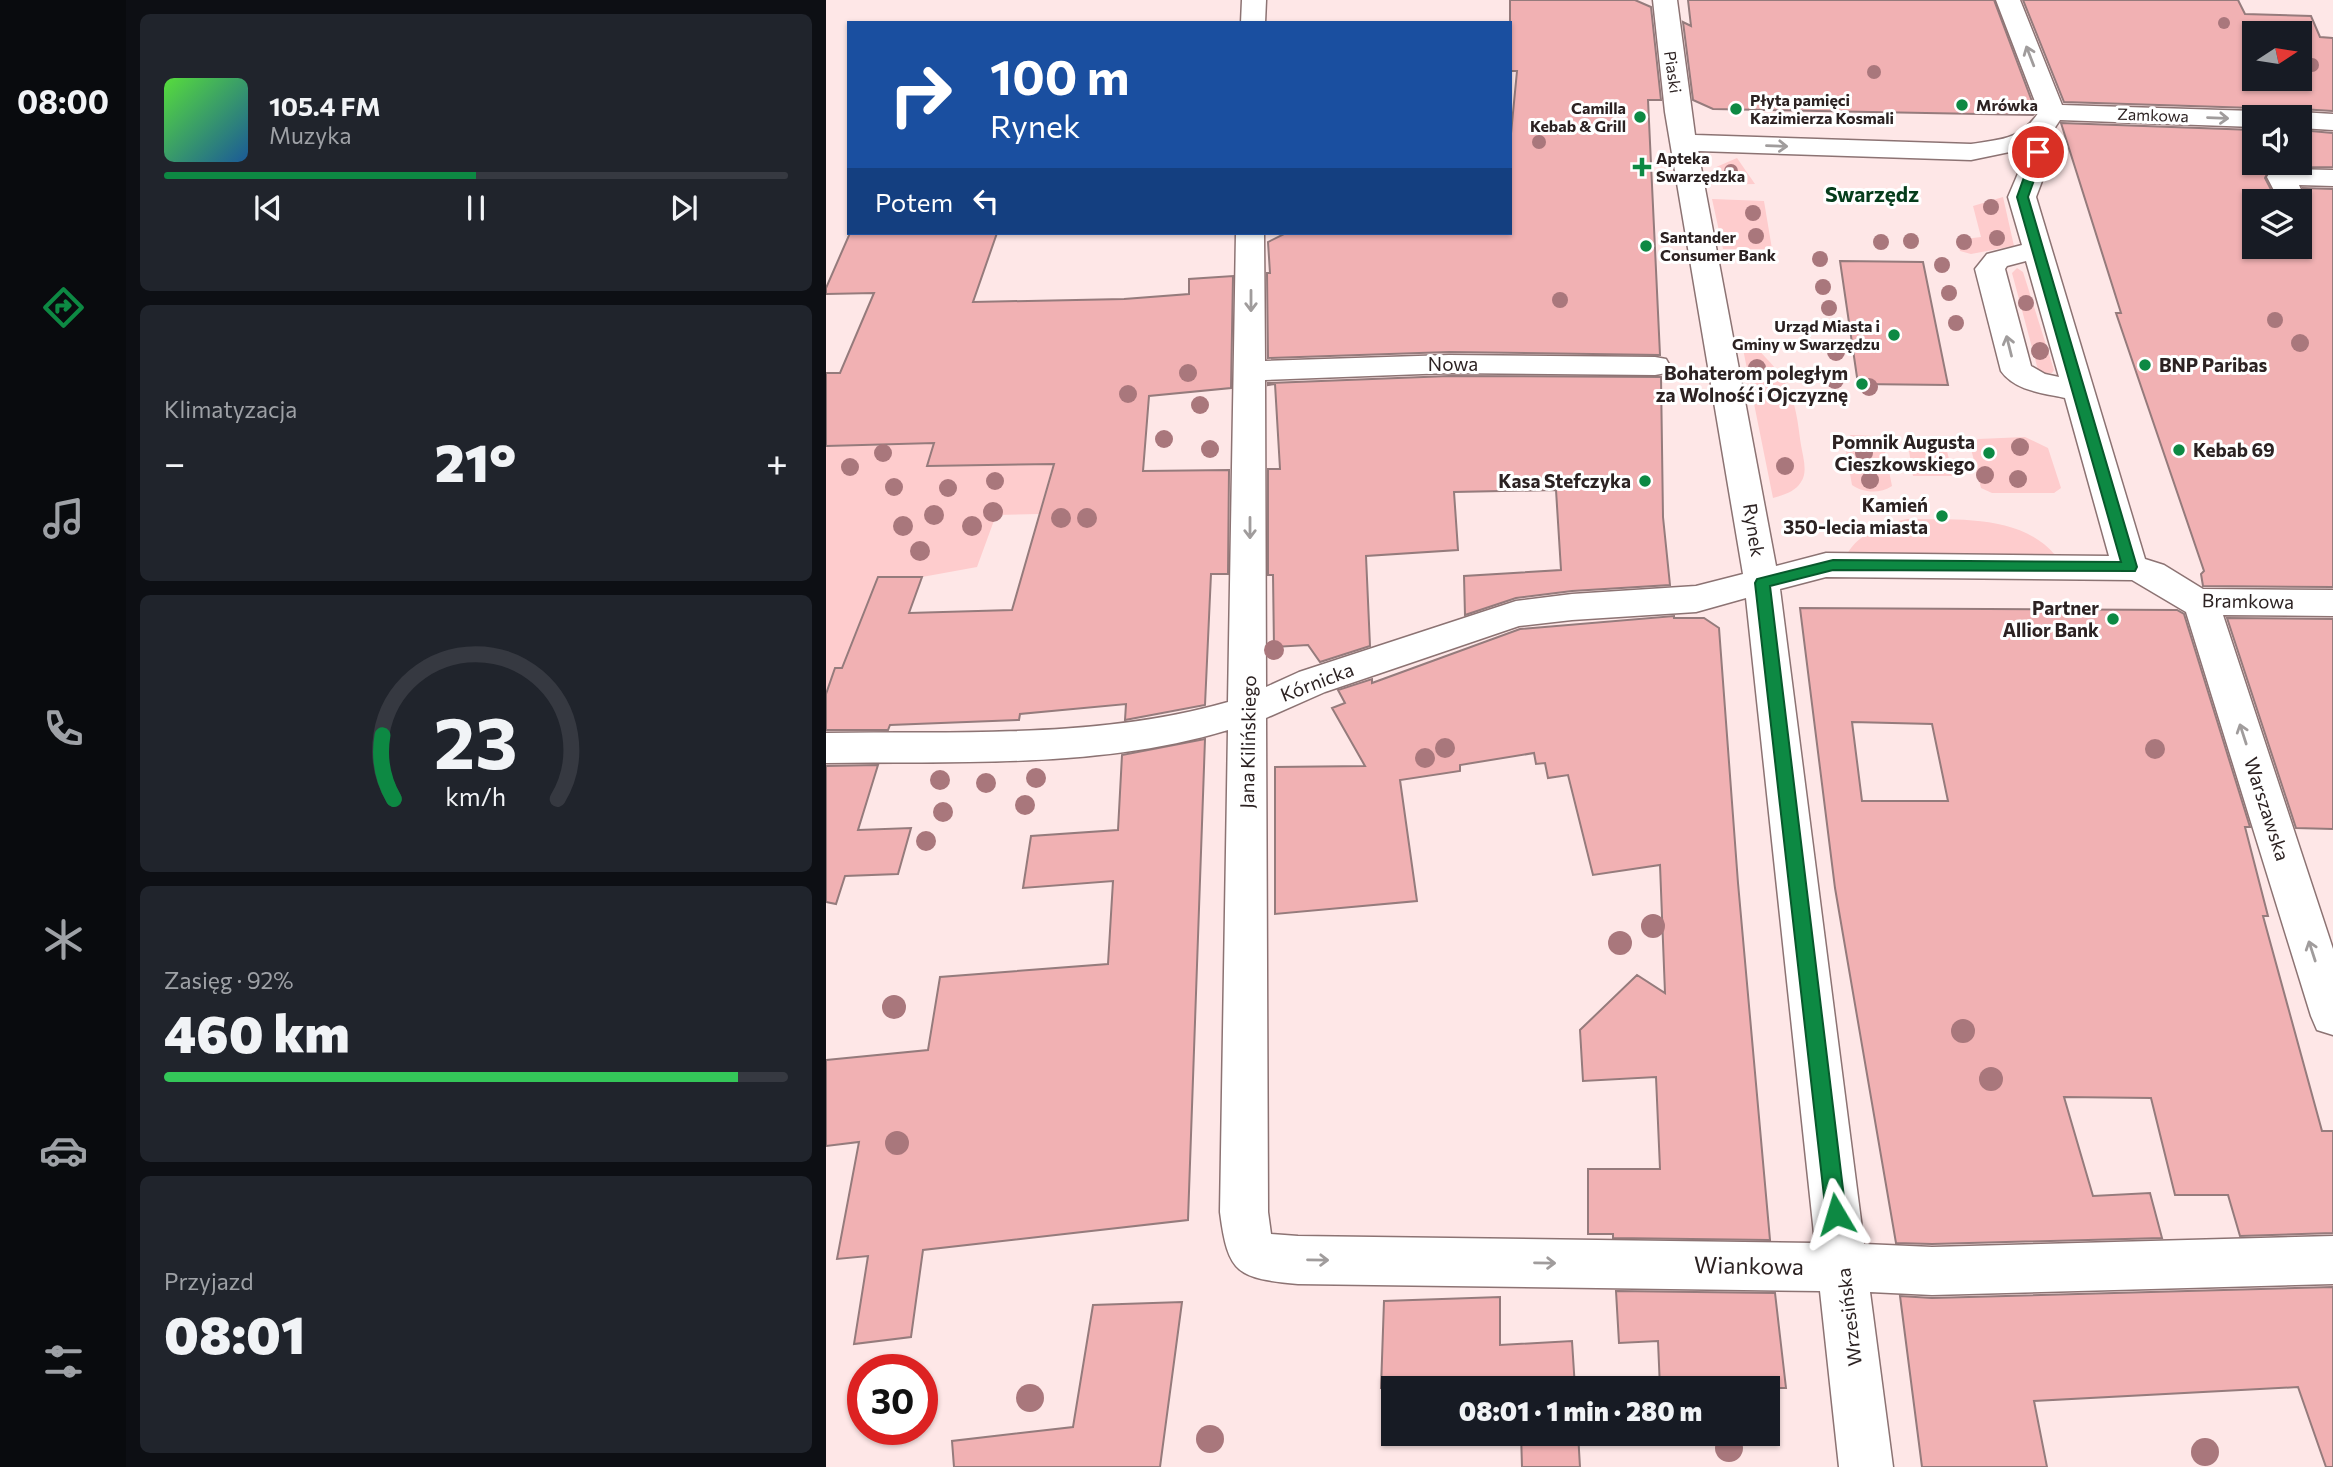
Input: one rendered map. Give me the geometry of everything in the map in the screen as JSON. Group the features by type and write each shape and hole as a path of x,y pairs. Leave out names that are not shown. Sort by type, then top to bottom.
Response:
{"street":[{"path":"1253,21 1254,0"},
{"name":"Piaski","path":"1665,0 1684,143"},
{"path":"2008,0 2045,124 2038,156 2022,197 2130,567"},
{"name":"Zamkowa","path":"2045,124 2242,119"},
{"path":"2312,121 2333,122"},
{"path":"1684,143 1971,152 2009,146 2045,124"},
{"name":"Rynek","path":"1684,143 1762,583 1833,565 2130,567"},
{"path":"2286,189 2281,177 2333,178"},
{"name":"Jana Kilińskiego","path":"1251,235 1244,1212 1248,1242 1253,1250"},
{"path":"2038,250 1997,260 1990,269 2015,367 2028,379 2079,391"},
{"name":"Nowa","path":"1251,371 1449,364 1655,366"},
{"name":"Bramkowa","path":"2130,567 2149,572 2190,599 2201,602 2333,603"},
{"name":"Kórnicka","path":"826,748 1083,743 1163,732 1249,710 1312,682 1516,614 1696,598 1762,583"},
{"name":"Wrzesińska","path":"1762,583 1866,1467"},
{"name":"Warszawska","path":"2201,602 2333,1016"},
{"name":"Wiankowa","path":"1253,1250 1258,1256 1268,1259 1843,1267 1932,1271 2333,1261"}],"shaded area":[{"path":"1737,158 1755,184 1709,185 1714,168"},
{"path":"2003,197 2014,246 1971,254 1960,251 1957,240 1981,237 1973,206"},
{"path":"1712,199 1764,201 1772,249 1723,249"},
{"path":"2017,268 2023,272 2054,370 2052,373 2038,370 2012,273"},
{"path":"1741,339 1758,349 1783,378 1797,419 1804,464 1803,478 1792,491 1773,498"},
{"path":"1851,435 1876,436 1883,441 1892,486 1872,492 1852,485 1844,440"},
{"path":"2025,437 2048,448 2061,488 2054,493 1992,493 1981,488 1970,445 1978,439"},
{"path":"934,443 927,466 1053,464 1039,514 996,515 977,567 922,577 878,578 843,668 835,668 826,694 826,446"},
{"path":"1909,451 1947,451 1953,476 1913,476"},
{"path":"1908,519 1967,520 2006,526 2041,542 2055,555 1847,554 1858,540 1873,530"}],"building":[{"path":"1510,0 1635,0 1651,7 1661,100 1648,100 1660,355 1449,352 1268,358 1268,242 1282,235 1512,235 1512,123 1517,71 1512,71"},
{"path":"1688,0 1994,0 2036,112 2033,115 1713,109 1693,100 1683,22 1691,26"},
{"path":"2023,0 2238,0 2245,14 2311,16 2320,37 2333,38 2333,111 2312,110 2312,105 2242,105 2242,108 2064,102"},
{"path":"2061,123 2242,130 2242,175 2266,175 2265,178 2271,189 2242,189 2242,259 2312,259 2312,189 2303,188 2333,189 2333,587 2203,586 2201,574 2204,571 2116,313 2121,313"},
{"path":"2312,131 2333,133 2333,167 2312,167"},
{"path":"849,235 996,235 973,302 1124,299 1189,294 1189,279 1233,276 1231,388 1149,396 1143,471 1229,470 1228,574 1211,574 1205,705 1125,720 1126,704 1020,714 1019,720 890,725 888,730 826,730 826,694 835,668 842,668 878,577 922,577 909,613 1012,610 1054,464 927,466 934,443 826,446 826,373 840,373 874,293 826,294 826,288"},
{"name":"Urząd Miasta i Gminy w Swarzędzu","path":"1840,261 1923,262 1948,385 1858,384"},
{"path":"1449,376 1661,377 1663,517 1670,585 1572,591 1516,598 1465,615 1464,576 1561,570 1556,490 1454,492 1458,550 1366,556 1370,646 1320,662 1308,645 1274,647 1273,575 1268,575 1268,469 1280,469 1275,384 1268,383"},
{"path":"1800,608 2177,610 2184,614 2250,827 2245,827 2268,916 2263,916 2322,1131 2333,1131 2333,1233 2240,1236 2228,1195 2175,1195 2151,1098 2064,1097 2093,1196 2150,1193 2162,1238 1896,1243 1835,888","holes":["1852,722 1932,724 1948,801 1862,801"]},
{"path":"1674,616 1704,618 1719,628 1738,883 1770,1240 1613,1238 1613,1234 1588,1234 1588,1169 1660,1169 1656,1077 1583,1081 1580,1030 1637,975 1665,993 1660,865 1593,875 1568,775 1548,778 1545,763 1536,764 1534,753 1460,765 1460,771 1400,780 1417,901 1275,914 1275,767 1365,766 1332,708 1345,703 1338,690 1372,679 1372,683 1520,629"},
{"path":"2227,618 2333,619 2333,829 2296,828"},
{"path":"1205,739 1188,1220 923,1250 911,1337 854,1344 868,1256 837,1259 859,1142 826,1146 826,1060 928,1050 940,977 1108,964 1113,881 1023,888 1031,836 1118,830 1122,755"},
{"path":"878,765 858,830 911,828 898,874 845,876 836,904 826,902 826,766"},
{"path":"2333,1287 2333,1467 2326,1467 2298,1387 2034,1401 2047,1467 1922,1467 1900,1296 1932,1298"},
{"path":"1616,1291 1775,1293 1786,1388 1780,1388 1780,1376 1659,1376 1658,1341 1619,1343"},
{"path":"1500,1297 1500,1345 1572,1341 1574,1376 1381,1376 1384,1301"},
{"path":"1182,1302 1160,1467 954,1467 952,1441 1073,1427 1093,1305"},
{"path":"1521,1446 1579,1446 1580,1467 1522,1467"}],"place":[{"name":"Mrówka","path":"1962,105"},
{"name":"Płyta pamięci Kazimierza Kosmali","path":"1736,109"},
{"name":"Camilla Kebab & Grill","path":"1640,117"},
{"name":"Apteka Swarzędzka","path":"1642,167"},
{"name":"Santander Consumer Bank","path":"1646,246"},
{"name":"Urząd Miasta i Gminy w Swarzędzu","path":"1894,335"},
{"name":"BNP Paribas","path":"2145,365"},
{"name":"Bohaterom poległym za Wolność i Ojczyznę","path":"1862,384"},
{"name":"Kebab 69","path":"2179,450"},
{"name":"Pomnik Augusta Cieszkowskiego","path":"1989,453"},
{"name":"Kasa Stefczyka","path":"1645,481"},
{"name":"Kamień 350-lecia miasta","path":"1942,516"},
{"name":"Partner Allior Bank","path":"2113,619"}],"district":[{"name":"Swarzędz","path":"1872,195"}],"route":[{"path":"1836,1214 1762,583 1816,567 1833,565 2130,567 2022,197 2038,152"}]}
